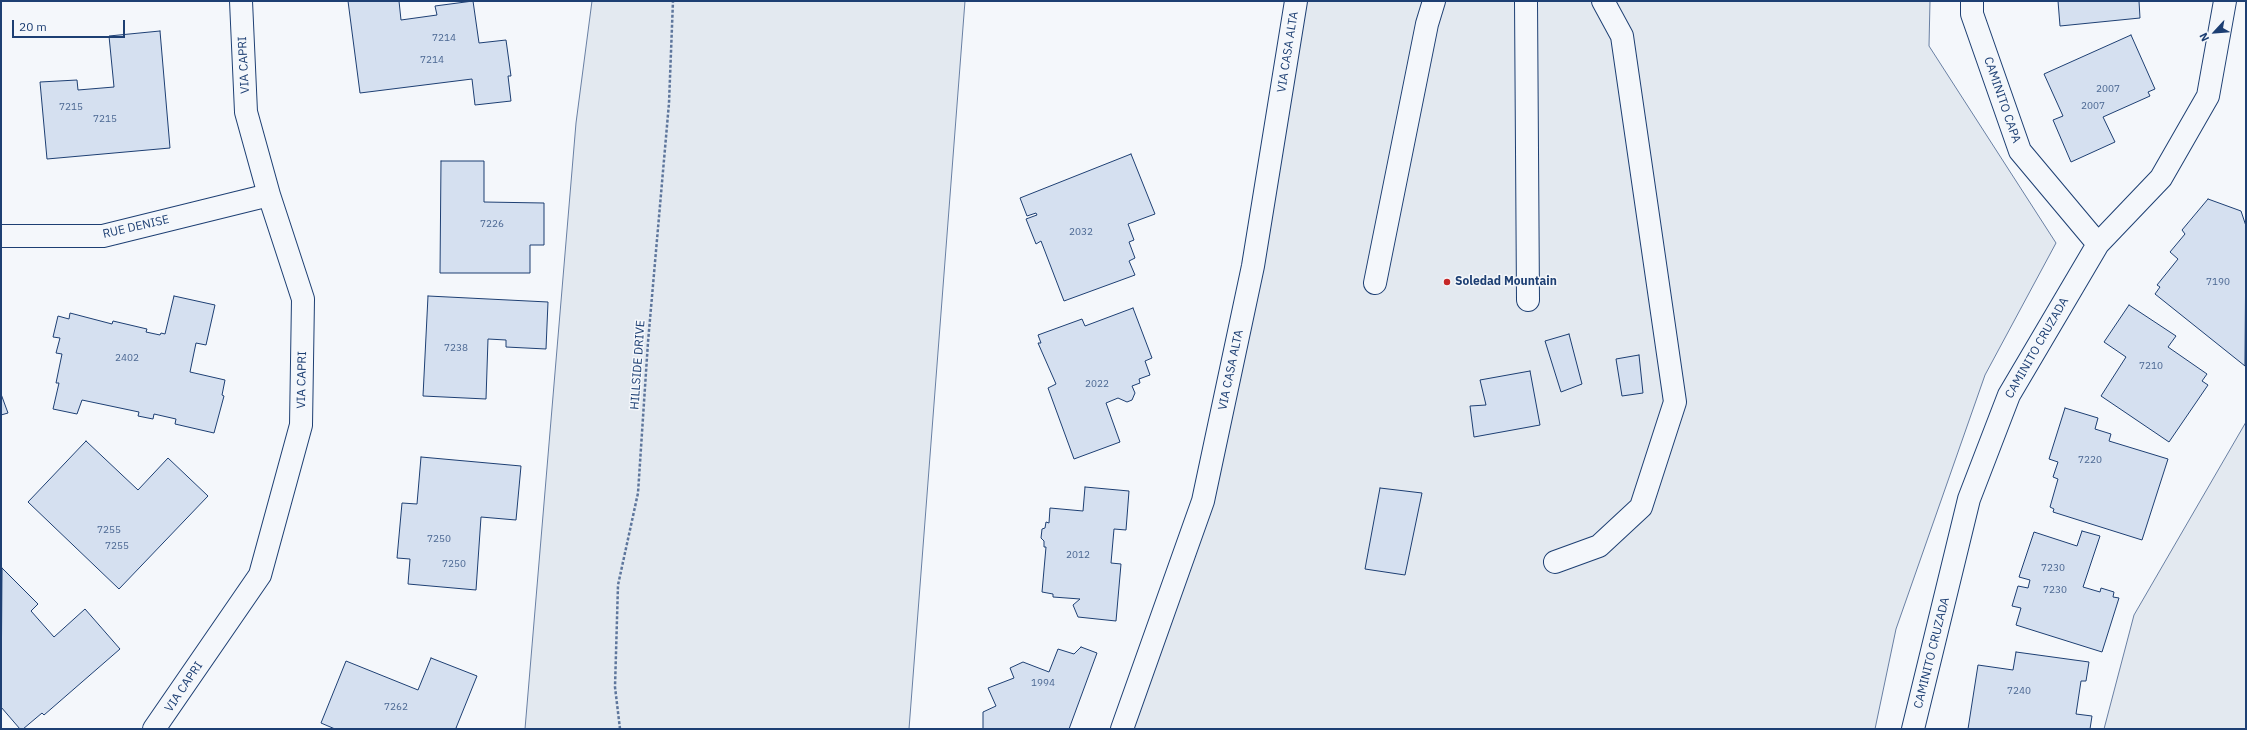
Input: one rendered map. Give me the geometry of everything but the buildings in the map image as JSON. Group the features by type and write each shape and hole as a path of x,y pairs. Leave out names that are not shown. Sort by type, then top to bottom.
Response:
{"street":[{"name":"VIA CAPRI","path":"154,729 260,575 301,426 303,299 269,195 246,112 241,1"},
{"name":"VIA CASA ALTA","path":"1122,729 1203,501 1253,266 1296,1"},
{"path":"1376,283 1427,24 1434,1"},
{"path":"1526,1 1528,300"},
{"path":"1556,562 1599,546 1642,507 1675,402 1622,36 1603,1"},
{"name":"CAMINITO CAPA","path":"1972,1 1972,14 2020,151 2098,244"},
{"name":"CAMINITO CRUZADA","path":"1914,729 1970,499 2009,395 2098,244 2160,178 2208,96 2225,1"},
{"name":"RUE DENISE","path":"1,236 103,236 269,195"}],"path":[{"name":"HILLSIDE DRIVE","path":"620,729 615,686 618,585 638,493 648,342 669,104 672,1"}],"shaded area":[{"path":"592,1 965,1 909,729 525,729 576,123"},
{"path":"1296,1 1930,1 1929,46 2056,243 1985,375 1896,629 1875,729 1122,729 1210,469"},
{"path":"2246,422 2246,729 2104,729 2134,615"}],"place":[{"name":"Soledad Mountain","path":"1447,282"}]}
